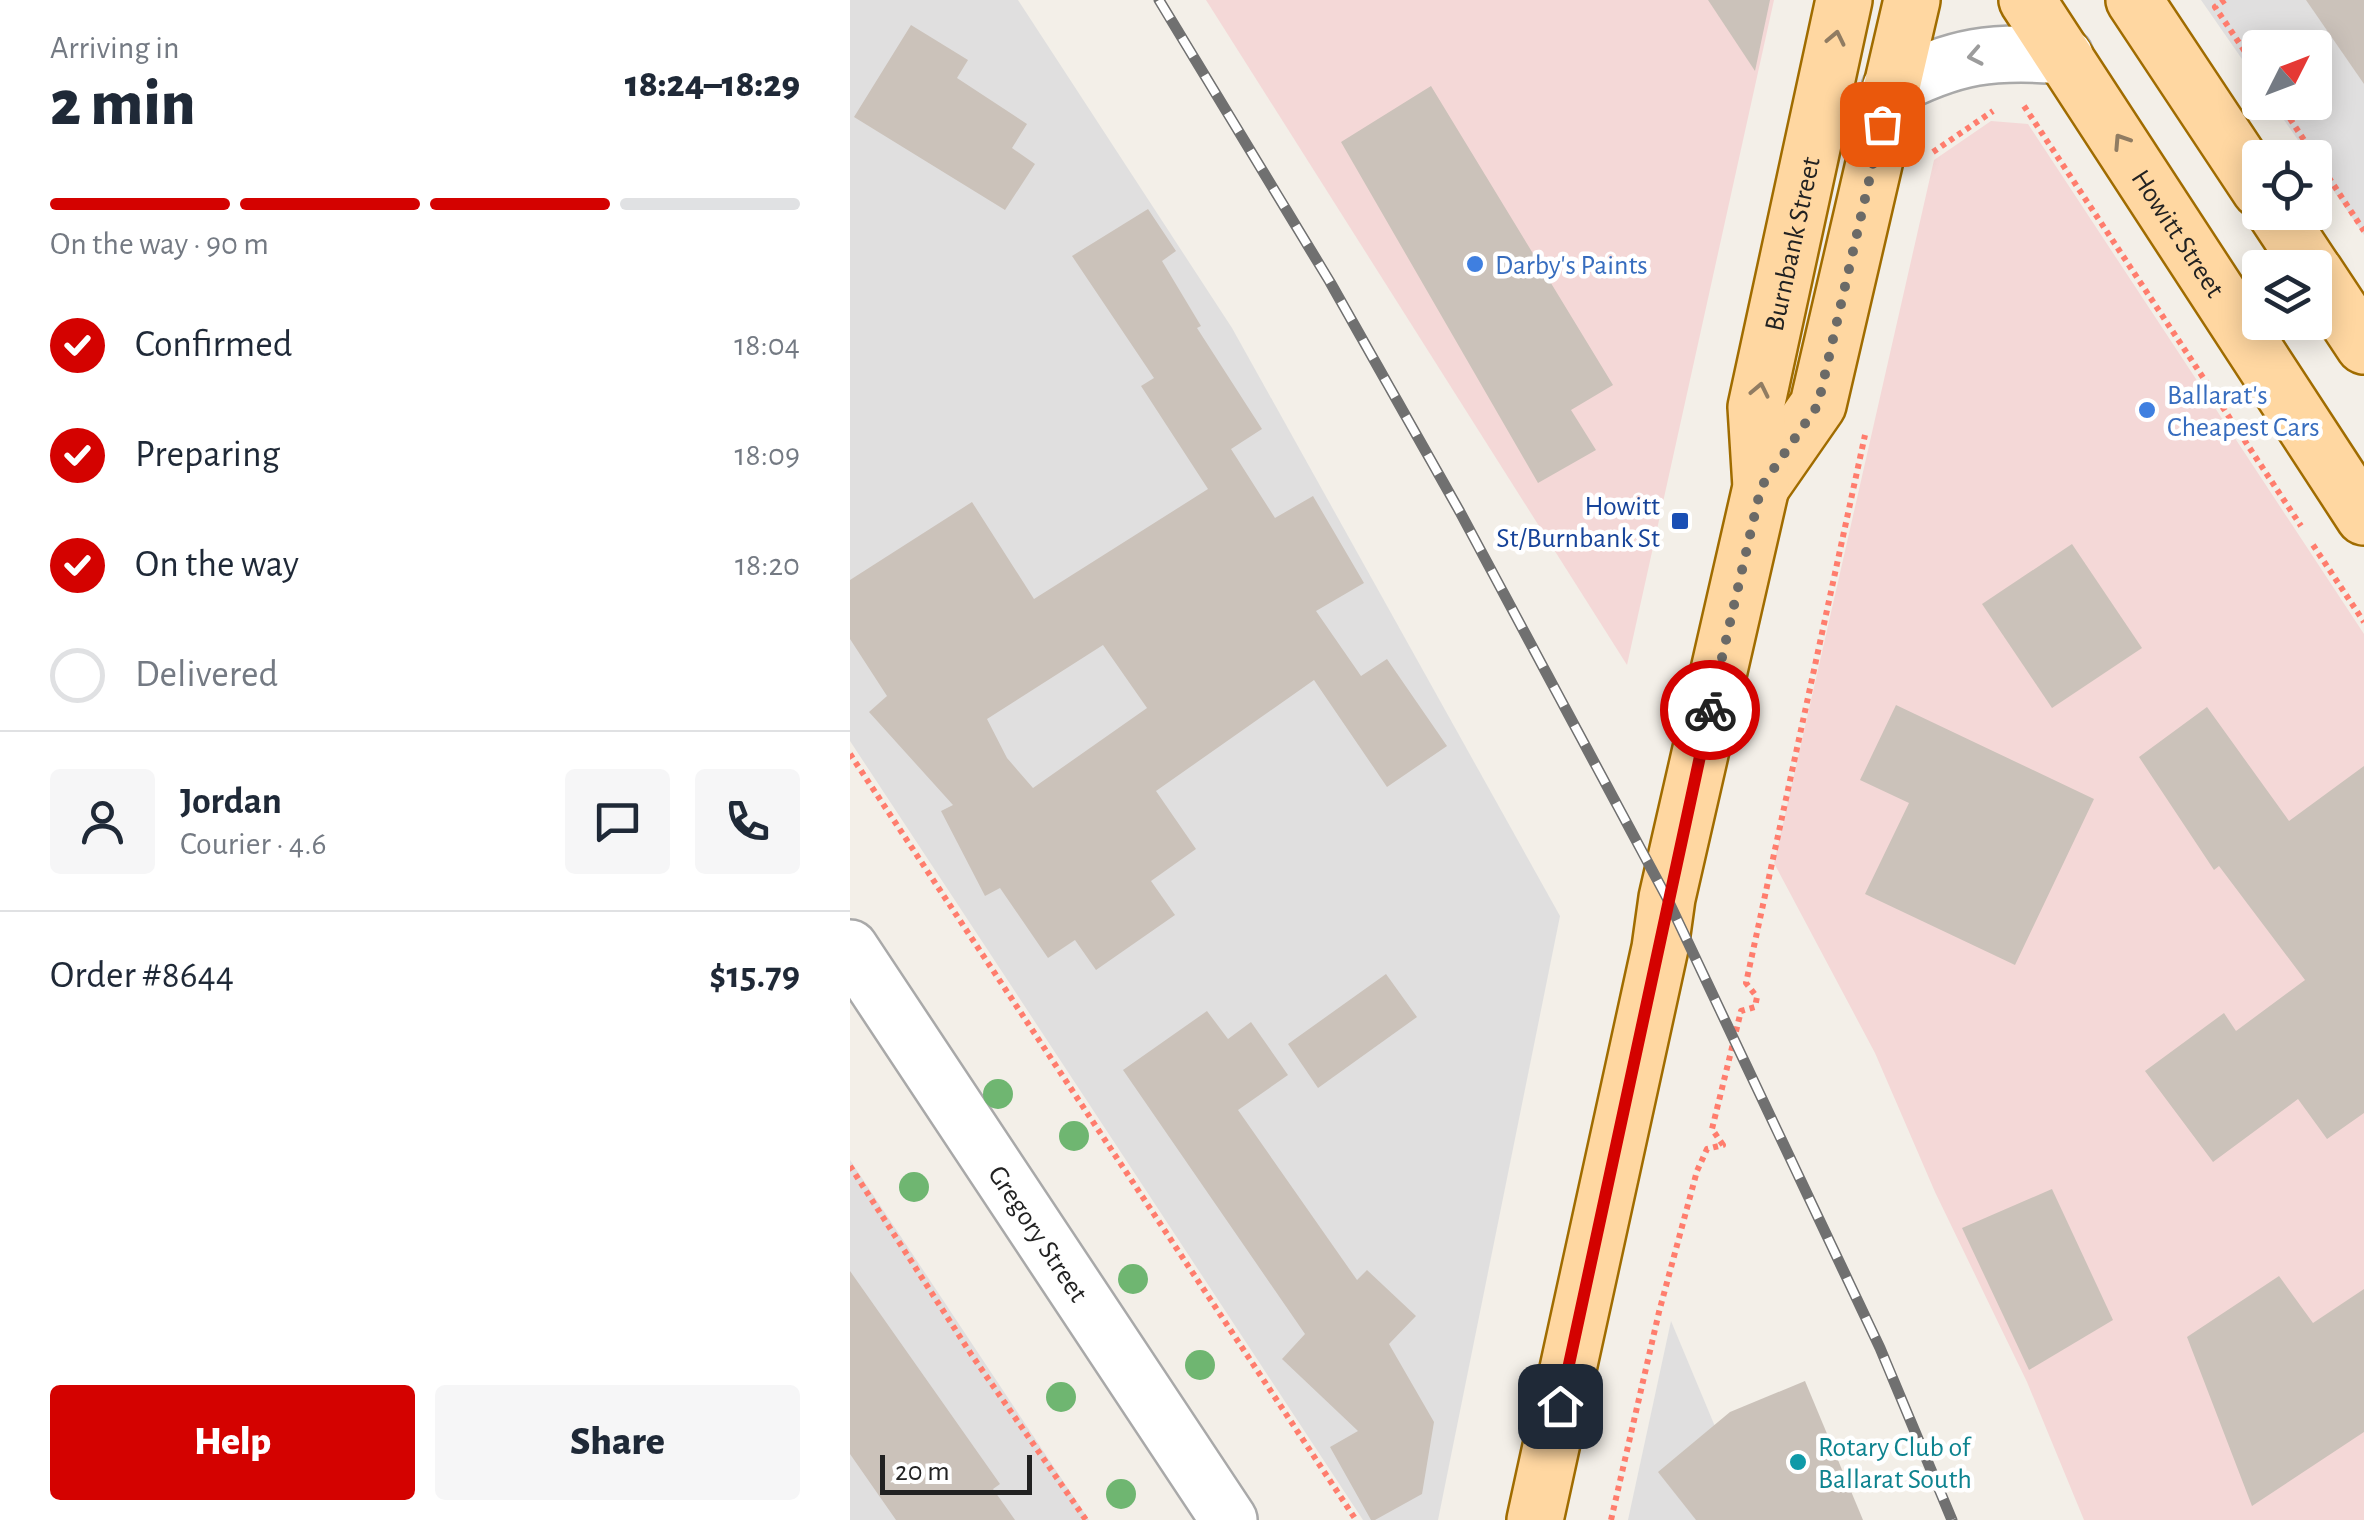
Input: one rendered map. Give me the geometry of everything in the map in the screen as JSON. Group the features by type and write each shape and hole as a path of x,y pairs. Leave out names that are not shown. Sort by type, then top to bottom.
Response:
{"main road":[{"name":"Burnbank Street","path":"1535,1520 1668,898 1761,487 1756,407 1844,0"},
{"name":"Burnbank Street","path":"1761,487 1818,405 1912,0"},
{"name":"Howitt Street","path":"2027,0 2364,517"},
{"path":"2134,0 2242,163"},
{"path":"2332,297 2364,346"}],"street":[{"path":"1890,89 1934,68 1976,55 2016,52 2065,56"},
{"name":"Gregory Street","path":"850,948 1229,1520"}],"path":[{"path":"2225,0 2215,6 2242,47"},
{"path":"2017,95 2364,622"},
{"path":"1927,156 2005,103"},
{"path":"2291,120 2364,231"},
{"path":"1611,1520 1659,1312 1697,1171 1706,1150 1723,1145 1712,1129 1742,1010 1755,1006 1756,997 1746,983 1866,429"},
{"path":"850,754 1356,1520"},
{"path":"850,1166 971,1354 1086,1520"}],"shaded area":[{"path":"850,0 1018,0 1232,328 1560,916 1438,1520 1363,1520 850,741"},
{"path":"1206,0 1774,0 1627,665"},
{"path":"2201,0 2364,0 2364,235 2332,189 2332,140 2298,140 2284,120 2332,120 2332,30 2242,30 2242,59"},
{"path":"1991,121 2028,124 2364,634 2364,1520 2084,1520 2027,1382 1935,1192 1875,1053 1774,863 1934,160"},
{"path":"850,1160 1089,1520 850,1520"},
{"path":"1671,1321 1754,1520 1628,1520"}],"building":[{"path":"1708,0 1770,0 1755,71"},
{"path":"2306,0 2364,0 2364,84 2332,38 2332,30 2327,30"},
{"path":"911,25 968,60 957,78 1027,124 1012,148 1035,164 1005,210 854,117"},
{"name":"Darby's Paints","path":"1431,86 1613,385 1571,410 1596,450 1538,483 1341,142"},
{"path":"1148,209 1176,251 1162,261 1201,326 1197,328 1262,429 1231,449 1275,518 1313,496 1364,583 1316,611 1361,676 1387,659 1447,746 1387,787 1314,680 1156,791 1196,849 1151,881 1175,915 1096,970 1075,940 1048,958 1000,888 985,896 941,811 953,805 869,712 887,696 850,639 850,580 972,502 1034,599 1208,489 1141,386 1154,378 1072,256","holes":["1103,645 1147,708 1033,788 1007,758 987,719"]},
{"path":"2072,544 2142,648 2052,708 1982,604"},
{"path":"1896,705 2094,799 2015,965 1865,894 1909,803 1860,780"},
{"path":"2207,707 2289,821 2364,766 2364,1113 2327,1139 2298,1099 2213,1162 2145,1071 2224,1013 2236,1031 2305,980 2219,866 2214,870 2139,757"},
{"path":"1386,974 1417,1017 1318,1088 1288,1044"},
{"path":"1207,1011 1228,1039 1251,1022 1288,1075 1238,1110 1357,1280 1367,1270 1416,1316 1389,1344 1434,1422 1422,1494 1375,1520 1371,1520 1330,1447 1358,1431 1282,1359 1305,1334 1123,1070"},
{"path":"2052,1189 2113,1320 2029,1370 1962,1228"},
{"path":"850,1271 1000,1484 993,1489 1015,1520 896,1520 850,1454"},
{"path":"2279,1276 2313,1323 2364,1289 2364,1432 2252,1506 2187,1337"},
{"path":"1805,1381 1863,1520 1696,1520 1658,1472 1730,1412"}],"railway":[{"path":"1159,0 1330,282 1460,512 1667,898 1880,1348 1952,1520"}],"way so far":[{"path":"1710,710 1761,487 1818,405 1882,124"}],"place":[{"name":"Darby's Paints","path":"1475,264"},
{"name":"Ballarat's Cheapest Cars","path":"2147,410"},
{"name":"Howitt St/Burnbank St","path":"1680,521"},
{"name":"Rotary Club of Ballarat South","path":"1798,1462"}],"route":[{"path":"1560,1406 1710,710"}]}
